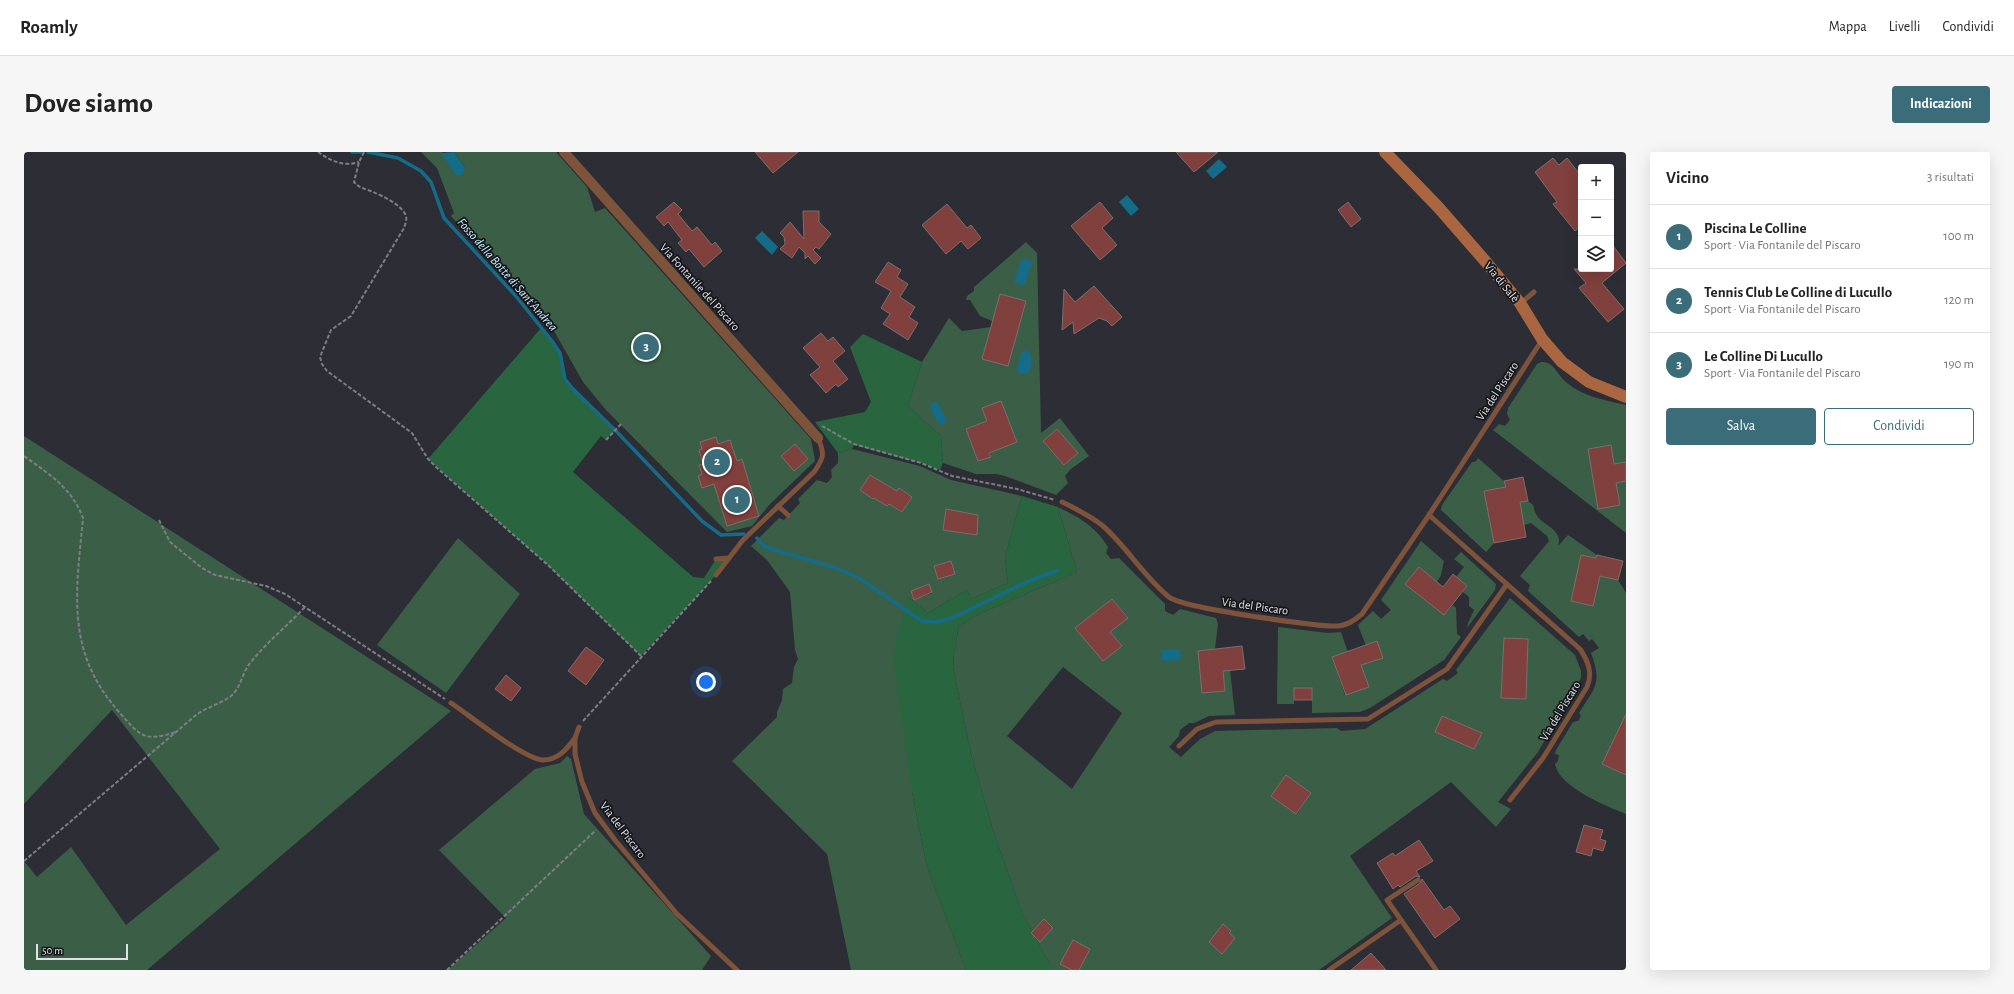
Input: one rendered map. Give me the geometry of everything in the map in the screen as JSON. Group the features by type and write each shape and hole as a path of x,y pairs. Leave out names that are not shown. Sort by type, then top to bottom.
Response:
{"main road":[{"name":"Via di Salè","path":"1386,152 1446,216 1520,303 1542,339 1562,362 1582,378 1611,392 1626,397"}],"street":[{"name":"Via Fontanile del Piscaro","path":"564,152 818,438"}],"lane":[{"path":"1520,303 1534,292"},
{"name":"Via del Piscaro","path":"1062,502 1082,511 1104,527 1169,597 1175,601 1222,612 1328,626 1348,624 1362,614 1430,515 1542,339"},
{"path":"716,575 743,540 814,472 823,460 822,449 818,438"},
{"path":"778,506 788,515"},
{"name":"Via del Piscaro","path":"1430,515 1580,649 1588,662 1590,676 1587,687 1545,755 1510,800"},
{"path":"716,559 729,558"},
{"path":"1179,746 1197,729 1216,722 1368,719 1448,668 1507,584"},
{"path":"451,703 520,750 538,759 544,760 558,755 566,750 575,738"},
{"name":"Via del Piscaro","path":"579,728 575,738 575,754 582,782 595,813 678,914 737,970"},
{"path":"1418,880 1387,900 1436,970"},
{"path":"1329,970 1401,920"}],"path":[{"path":"318,152 328,159 340,163 352,164 359,162"},
{"path":"364,152 354,176 354,182 357,185 374,192 399,208 406,215 406,221 404,228 351,316 331,330 320,357 322,364 327,371 412,433 428,459 436,467 549,566 641,656"},
{"path":"606,440 622,423"},
{"path":"810,429 819,426 825,427 854,444 921,463 952,476 1017,489 1062,502"},
{"path":"24,456 57,479 80,509 83,518 76,605 85,656 95,680 110,702 138,734 147,737 163,736 178,732"},
{"path":"159,520 170,542 202,568 215,575 266,586 295,600 451,703"},
{"path":"579,728 588,714 716,575"},
{"path":"24,861 204,709 231,696 237,689 249,663 305,607"},
{"path":"447,970 603,823"}],"green space":[{"path":"421,152 442,152 456,175 465,168 454,152 556,152 587,187 595,212 605,208 811,439 815,461 770,504 752,526 727,532 606,410 583,382 554,331 451,216 454,213 437,168"},
{"path":"1026,242 1037,253 1041,433 1060,418 1089,456 1071,469 1065,476 1068,483 1056,495 1005,476 996,474 976,474 943,463 941,436 908,406 922,362 949,318 962,331 991,327 992,321 980,316 970,300 966,300 967,296 974,291 974,287","holes":["987,422 991,457 978,461 966,429 978,424 985,440","1057,429 1078,453 1064,465 1043,441"]},
{"path":"542,327 560,353 565,379 615,430 606,440 601,436 573,472 693,577 704,578 716,559 729,558 716,575 641,656 549,566 428,459"},
{"path":"863,334 922,362 908,406 941,436 943,463 940,470 921,463 854,445 852,449 838,453 815,422 865,412 871,402 850,347"},
{"path":"1545,362 1553,366 1567,383 1580,392 1626,405 1626,462 1614,464 1611,445 1588,449 1599,509 1620,505 1616,483 1626,481 1626,533 1493,430 1499,424 1505,426 1510,420 1507,414 1508,408 1537,364"},
{"path":"24,436 451,711 147,970 24,970 24,861 37,877 71,847 126,925 220,849 112,710 24,804"},
{"path":"852,449 920,466 951,480 1022,496 1005,557 1008,583 971,599 967,590 928,613 907,596 912,792 927,867 966,970 851,970 827,854 732,761 777,717 777,712 782,700 783,689 792,683 794,667 798,659 795,650 790,592 767,560 751,546 779,518 784,520 800,503 798,499 817,480 827,483 832,477 831,470 838,463 838,453","holes":["870,475 897,491 899,488 912,497 901,512 889,504 887,506 874,498 873,499 860,490","946,509 978,515 977,535 943,530","951,561 955,574 938,579 934,566","928,584 932,593 914,600 911,591"]},
{"path":"1478,458 1504,481 1506,487 1494,543 1486,552 1441,510 1442,505 1472,462 1475,462"},
{"path":"1022,496 1058,507 1077,572 977,615 959,626 953,667 971,754 993,830 1022,913 1050,964 1050,970 966,970 927,867 912,792 893,657 907,596 928,613 967,590 971,599 1008,583 1005,557"},
{"path":"1528,501 1533,505 1535,513 1539,518 1552,528 1558,536 1558,546 1568,535 1597,555 1596,558 1581,555 1571,601 1593,606 1600,576 1618,580 1626,593 1626,727 1621,725 1602,764 1626,775 1626,814 1584,795 1574,788 1558,772 1555,764 1558,761 1559,755 1555,754 1556,750 1573,722 1578,721 1581,716 1579,713 1596,684 1596,671 1591,653 1599,648 1592,639 1589,641 1583,634 1579,637 1528,591 1530,585 1520,576 1549,541 1547,536 1531,523 1524,525 1522,514 1509,504"},
{"path":"1058,507 1080,519 1098,533 1108,547 1106,553 1111,559 1119,558 1165,604 1165,611 1173,615 1180,609 1216,618 1218,624 1215,649 1198,651 1202,693 1225,691 1223,671 1230,670 1235,715 1209,716 1194,723 1189,723 1180,730 1179,736 1169,747 1181,757 1200,739 1215,731 1337,728 1341,731 1365,729 1443,679 1447,681 1458,673 1456,670 1510,598 1575,655 1581,671 1581,678 1538,752 1498,802 1511,809 1496,827 1451,782 1350,856 1392,918 1319,970 1050,970 1050,964 1022,913 993,830 971,754 953,667 954,652 959,626 977,615 1077,572","holes":["1112,599 1128,617 1110,632 1121,646 1103,661 1076,628","1504,638 1528,639 1526,699 1501,698","1063,667 1122,713 1072,789 1007,736","1442,716 1482,733 1474,749 1435,732","1286,775 1311,793 1297,814 1271,796","1223,924 1231,931 1229,933 1235,938 1222,953 1209,942"]},
{"path":"458,538 520,594 446,693 377,645"},
{"path":"1421,541 1444,561 1441,575 1437,582 1419,567 1405,584 1444,615 1453,605 1456,608 1457,634 1461,637 1444,660 1370,708 1360,712 1312,713 1312,688 1294,688 1294,704 1277,704 1278,627 1328,633 1341,632 1348,652 1332,657 1345,695 1368,687 1361,665 1383,657 1377,642 1366,646 1358,625 1373,611 1381,619 1391,610 1381,600"},
{"path":"1461,552 1496,584 1495,590 1467,628 1474,610 1469,606 1469,597 1463,592 1467,586 1456,577 1464,567 1454,559"},
{"path":"567,756 571,759 584,814 711,956 702,970 448,970 506,918 439,850 535,769 560,763"}],"water":[{"path":"454,152 465,168 462,175 456,175 441,153"},
{"path":"1219,159 1227,167 1213,179 1206,171"},
{"path":"1127,195 1139,209 1131,216 1119,202"},
{"path":"762,231 778,247 772,255 755,238"},
{"path":"1024,258 1032,263 1024,286 1014,282 1021,260"},
{"path":"1024,350 1030,353 1032,359 1030,370 1026,374 1019,373 1017,370 1020,356"},
{"path":"937,401 947,421 939,425 929,405"},
{"path":"1180,649 1181,660 1162,661 1161,650"}],"building":[{"path":"755,152 798,152 773,173"},
{"path":"1176,152 1218,152 1194,172"},
{"path":"1553,158 1559,165 1567,158 1578,172 1578,228 1575,231 1553,204 1557,202 1535,172"},
{"path":"674,202 682,210 678,214 692,231 697,227 712,245 715,242 722,251 704,267 689,249 686,252 678,243 682,240 668,222 664,226 656,217"},
{"path":"1100,202 1113,218 1102,228 1117,245 1100,260 1071,226"},
{"path":"1348,202 1361,219 1351,227 1338,210"},
{"path":"947,204 967,228 971,225 981,238 968,249 961,241 946,254 922,225"},
{"path":"803,211 819,211 819,222 831,234 819,249 816,247 813,250 821,258 815,264 808,256 805,259 805,253 799,247 792,258 780,249 785,244 784,237 780,233 790,222 804,239"},
{"path":"1614,247 1626,263 1602,283 1624,309 1608,322 1579,288 1586,283 1574,269 1578,269 1578,272 1614,272"},
{"path":"888,262 901,270 897,277 908,284 900,297 915,307 909,317 918,323 908,340 883,324 890,314 881,308 891,291 875,282"},
{"path":"1094,286 1122,317 1112,326 1107,321 1099,318 1074,334 1073,322 1062,330 1064,289 1075,302"},
{"path":"1000,294 1026,301 1008,366 982,359"},
{"path":"821,333 828,341 833,337 845,351 833,361 848,379 838,387 836,384 826,393 810,375 820,367 803,348"},
{"path":"1001,401 1017,442 989,453 991,457 978,461 966,429 987,421 982,408"},
{"path":"1057,429 1078,453 1064,465 1043,441"},
{"path":"716,437 718,444 730,440 737,461 742,459 759,516 727,526 714,484 702,488 698,476 702,474 699,465 703,464 699,450 702,449 700,442"},
{"path":"795,444 808,459 794,471 781,456"},
{"path":"1611,445 1614,464 1626,462 1626,481 1616,483 1620,505 1598,509 1588,449"},
{"path":"870,475 897,491 899,488 912,497 902,512 889,504 887,506 874,498 873,499 860,490"},
{"path":"1523,477 1528,501 1520,502 1526,537 1494,543 1484,491 1506,487 1504,481"},
{"path":"946,509 978,515 977,535 943,530"},
{"path":"1581,555 1596,558 1597,555 1623,561 1618,580 1600,576 1593,606 1571,601"},
{"path":"951,561 955,574 938,579 934,566"},
{"path":"1419,567 1443,587 1453,574 1467,586 1444,615 1405,584"},
{"path":"929,584 932,592 914,600 911,591"},
{"path":"1112,599 1128,618 1110,632 1122,646 1103,661 1075,628"},
{"path":"1504,638 1528,639 1526,699 1501,698"},
{"path":"1377,641 1383,658 1361,665 1369,687 1346,695 1332,657"},
{"path":"1242,646 1245,669 1223,671 1225,691 1202,693 1198,651"},
{"path":"586,647 604,660 586,685 568,671"},
{"path":"506,675 521,688 511,701 495,689"},
{"path":"1294,688 1312,688 1312,700 1294,700"},
{"path":"1626,714 1626,775 1602,764"},
{"path":"1442,716 1482,733 1474,749 1435,732"},
{"path":"1286,775 1311,793 1296,814 1271,796"},
{"path":"1584,825 1603,830 1600,839 1606,841 1603,851 1593,848 1591,856 1576,852"},
{"path":"1419,840 1433,861 1416,871 1420,877 1416,876 1400,887 1398,885 1393,889 1377,863 1393,853 1395,856"},
{"path":"1422,879 1444,910 1450,906 1460,919 1435,938 1404,894 1420,883"},
{"path":"1044,919 1053,928 1040,942 1031,933"},
{"path":"1223,924 1231,931 1229,933 1235,938 1222,954 1209,942"},
{"path":"1073,940 1090,949 1079,970 1072,970 1060,964"},
{"path":"1371,953 1386,970 1351,970"}],"waterway":[{"name":"Fosso della Botte di Sant'Andrea","path":"352,152 361,152"},
{"name":"Fosso della Botte di Sant'Andrea","path":"368,152 398,158 421,171 431,182 444,218 515,295 552,341 560,353 565,379 572,388 616,431 702,521 721,535 744,534"},
{"name":"Fosso della Botte di Sant'Andrea","path":"757,538 765,547 839,569 859,578 922,621 937,622 952,618 1029,581 1058,570"}],"place":[{"name":"Le Colline Di Lucullo","path":"646,347"},
{"name":"Tennis Club Le Colline di Lucullo","path":"717,462"},
{"name":"Piscina Le Colline","path":"737,500"}]}
